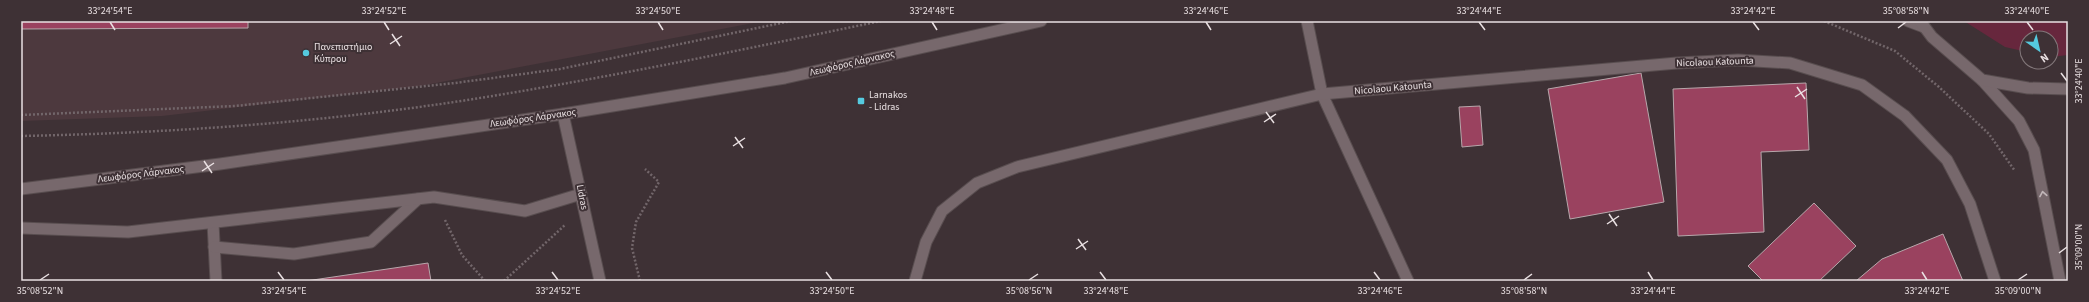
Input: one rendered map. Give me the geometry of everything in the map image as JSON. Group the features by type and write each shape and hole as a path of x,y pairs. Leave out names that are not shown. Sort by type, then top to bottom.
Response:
{"street":[{"name":"Λεωφόρος Λάρνακος","path":"21,189 220,164 564,114 785,78 1041,21"},
{"path":"1307,21 1322,94 1408,281"},
{"path":"1908,21 1922,24 1937,42 1982,80 2020,121 2034,150 2060,281"},
{"name":"Nicolaou Katounta","path":"916,281 926,242 942,211 977,183 1017,167 1322,94 1677,63 1738,60 1790,63 1862,86 1905,116 1947,160 1967,198 1995,281"},
{"path":"1982,80 2028,88 2068,90"},
{"name":"Lidras","path":"564,114 600,281"},
{"path":"21,228 128,232 434,197 525,211 581,194"},
{"path":"214,246 294,254 371,242 418,199"},
{"path":"213,223 216,281"}],"path":[{"path":"21,115 235,106 455,83 560,69 791,21"},
{"path":"21,136 140,133 338,116 460,101 668,65 881,21"},
{"path":"1824,21 1895,51 1939,86 1989,134 2014,169 2016,176"},
{"path":"640,281 632,248 636,222 659,182 645,169"},
{"path":"434,197 462,255 485,281"},
{"path":"504,281 543,244 584,209"}],"shaded area":[{"name":"Πανεπιστήμιο Κύπρου","path":"21,21 764,21 420,86 162,116 21,121"},
{"path":"1964,21 2068,21 2068,55 2059,56 2059,30 2019,30 2019,50 2005,47"}],"building":[{"path":"21,21 248,21 248,28 21,29"},
{"path":"1641,73 1664,202 1570,219 1548,89"},
{"path":"1806,83 1809,150 1761,152 1764,232 1678,236 1673,89"},
{"path":"1480,106 1483,145 1462,147 1459,107"},
{"path":"1814,203 1856,246 1819,281 1763,281 1748,266"},
{"path":"1943,234 1963,281 1856,281 1882,259"},
{"path":"428,263 431,281 306,281"}],"place":[{"name":"Πανεπιστήμιο Κύπρου","path":"306,53"},
{"name":"Larnakos - Lidras","path":"861,101"}]}
